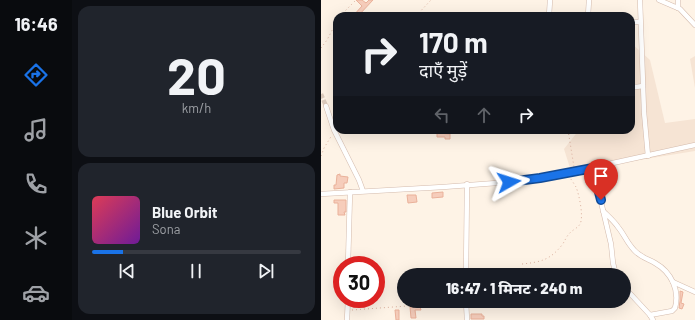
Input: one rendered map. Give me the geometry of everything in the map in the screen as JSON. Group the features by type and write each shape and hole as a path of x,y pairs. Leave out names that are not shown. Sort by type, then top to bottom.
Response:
{"street":[{"path":"549,12 550,0"},
{"path":"588,12 589,0"},
{"path":"639,0 645,124 649,156"},
{"path":"659,0 678,8 695,25"},
{"path":"678,0 678,8"},
{"path":"635,22 640,22"},
{"path":"635,87 643,86"},
{"path":"326,106 333,127"},
{"path":"336,134 363,191"},
{"path":"321,194 524,181 575,172 695,146"},
{"path":"593,168 611,244 614,268"},
{"path":"466,268 467,184"},
{"path":"348,256 350,192"},
{"path":"603,211 618,226 634,251 658,265 673,282 676,291 675,308 672,311 652,318 631,295"},
{"path":"673,282 695,292"},
{"path":"466,308 467,320"},
{"path":"347,310 347,320"}],"path":[{"path":"344,12 356,0"},
{"path":"419,12 431,0"},
{"path":"321,48 333,29"},
{"path":"321,156 333,132"},
{"path":"569,134 575,172"},
{"path":"522,264 542,261 550,256 563,244 570,233 581,223 578,193 567,173"},
{"path":"347,310 397,307"}],"shaded area":[{"path":"635,47 650,60 665,123 695,119 695,151 571,171 564,149 576,134 635,134"},
{"path":"695,56 695,88 690,59"}],"building":[{"path":"356,0 362,0 366,3 369,0 373,0 362,12 357,12 362,6"},
{"path":"437,134 450,134 450,139 445,139 445,137 437,137"},
{"path":"340,174 340,176 348,177 347,183 344,183 344,188 334,189 337,175"},
{"path":"443,192 443,197 432,198 432,193"},
{"path":"407,195 416,195 417,202 408,203"},
{"path":"334,200 346,200 345,215 338,215 338,203 334,203"},
{"path":"680,291 683,292 681,303 684,304 682,309 679,308"},
{"path":"410,308 420,308 421,310 415,310 416,318 411,318"},
{"path":"395,310 399,310 399,320 396,320"},
{"path":"471,314 482,314 484,319 471,319"}],"tunnel":[{"path":"321,94 326,106"}],"route":[{"path":"509,182 524,181 593,168 601,200"}]}
